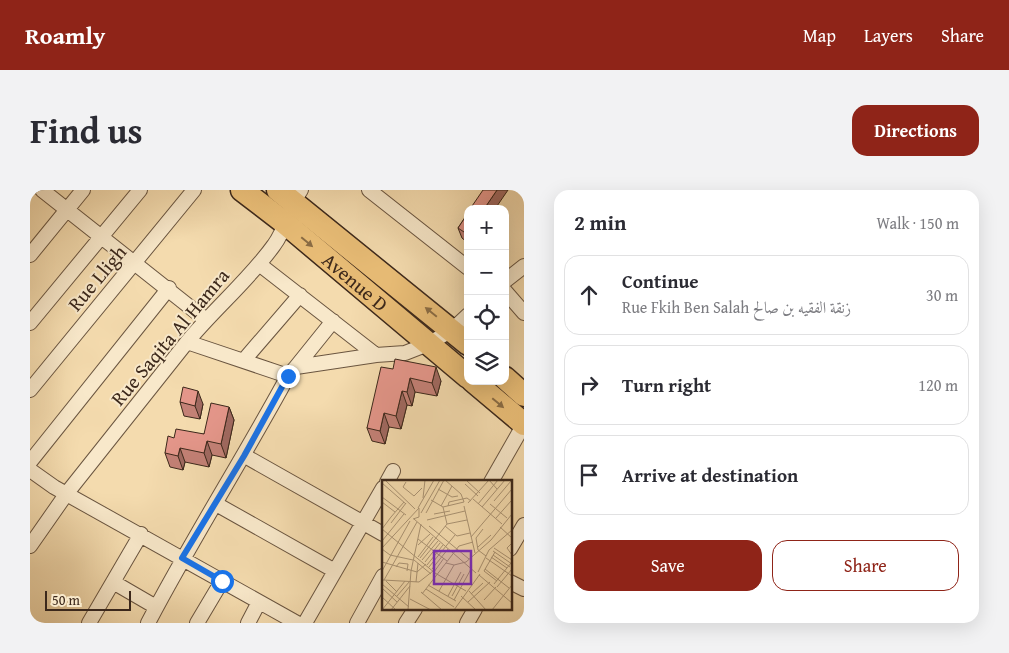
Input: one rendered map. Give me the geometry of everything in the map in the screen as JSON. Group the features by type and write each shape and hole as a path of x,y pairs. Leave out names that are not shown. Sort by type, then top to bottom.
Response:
{"main road":[{"name":"Avenue D","path":"242,190 464,374"},
{"name":"Avenue D","path":"290,194 463,330"},
{"path":"509,382 524,395"},
{"path":"477,385 524,424"}],"street":[{"path":"42,190 99,237 169,288 205,320"},
{"path":"30,255 83,190"},
{"path":"30,323 99,237 140,190"},
{"name":"Rue Lligh","path":"30,390 194,190"},
{"path":"369,190 464,265"},
{"name":"Rue Saqita Al Hamra","path":"32,539 205,320 260,264 279,238 290,194"},
{"path":"260,264 376,355"},
{"path":"509,278 524,266"},
{"path":"30,462 169,288"},
{"path":"244,360 300,295"},
{"path":"508,295 524,313"},
{"path":"148,623 182,558 216,504 292,372 333,321"},
{"path":"187,342 244,360 292,372 376,355 397,355 463,330"},
{"path":"491,480 524,424"},
{"path":"244,456 382,534"},
{"path":"30,470 38,477 297,623"},
{"path":"305,623 382,490"},
{"path":"216,504 335,571"},
{"path":"512,545 524,525"},
{"path":"89,623 141,534"},
{"path":"357,623 382,578"},
{"path":"197,623 222,581"},
{"path":"113,582 156,607"},
{"path":"512,583 524,589"},
{"path":"248,623 260,602"},
{"path":"406,623 414,610"},
{"path":"467,623 474,610"}],"building":[{"path":"483,190 497,190 487,205 473,205"},
{"path":"464,219 464,232 458,228"},
{"path":"395,359 436,367 432,383 410,378 407,392 402,391 396,416 384,413 380,431 367,428 381,367 393,369"},
{"path":"183,387 198,391 195,406 180,402"},
{"path":"211,403 229,407 221,444 207,441 204,453 180,448 178,456 165,453 168,436 174,438 176,429 204,434"}],"route":[{"path":"222,581 182,558 244,456 288,376"}]}
